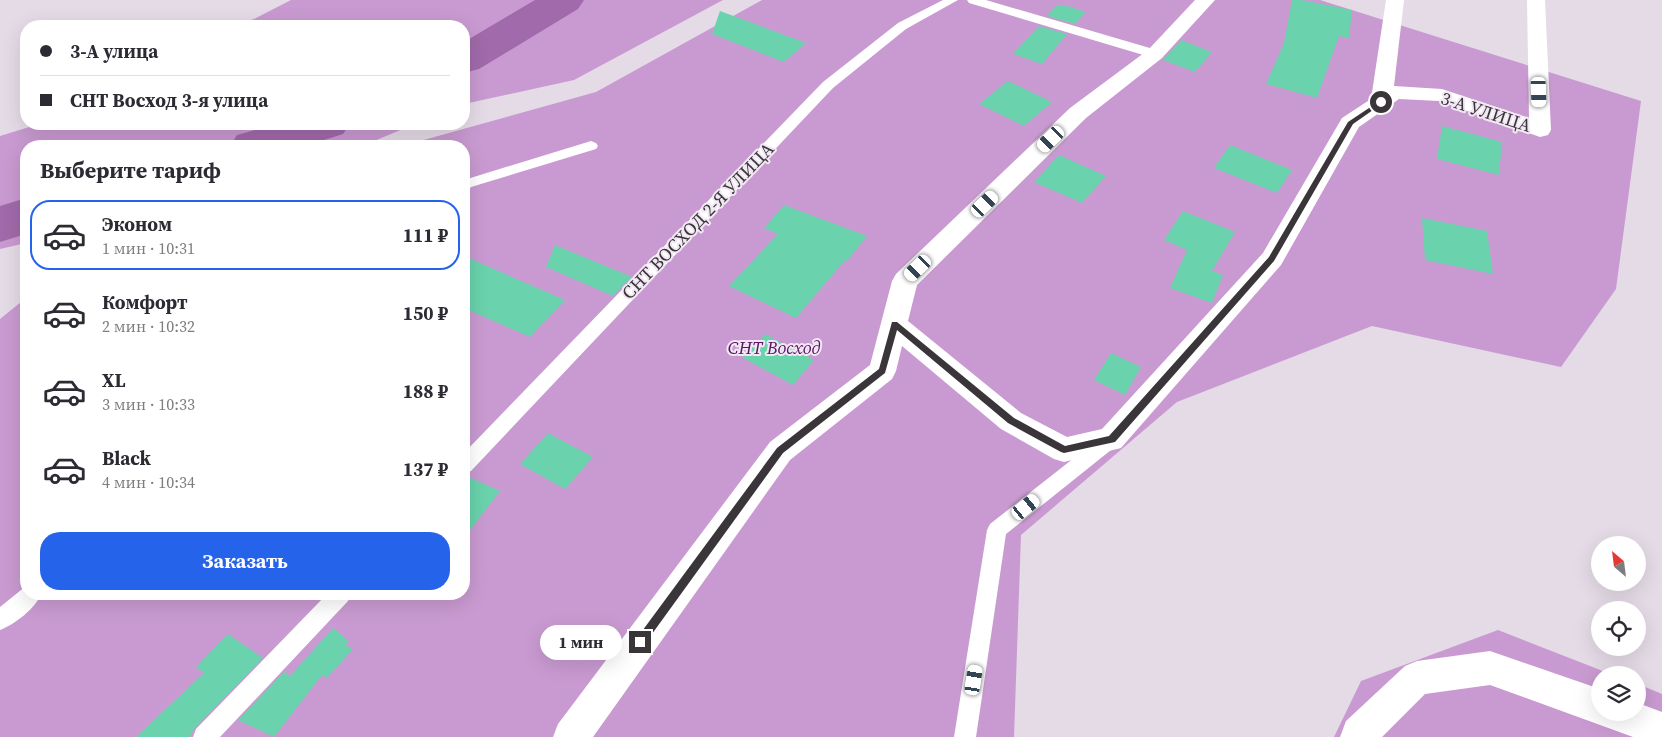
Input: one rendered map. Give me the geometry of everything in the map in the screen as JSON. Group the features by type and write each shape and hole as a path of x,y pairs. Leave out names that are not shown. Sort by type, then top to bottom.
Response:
{"street":[{"path":"571,737 780,451 882,371 905,281 1078,113 1156,54 1206,0"},
{"path":"1381,102 1395,0"},
{"name":"3-А УЛИЦА","path":"1112,439 1272,259 1350,123 1395,92 1442,95 1540,130 1536,0"},
{"path":"894,324 1011,421 1064,450 1112,439"},
{"path":"1358,737 1417,678 1490,668 1591,704"},
{"path":"1638,721 1662,730"}],"lane":[{"name":"СНТ ВОСХОД 2-Я УЛИЦА","path":"470,458 828,85 902,26 952,0"},
{"path":"973,0 1156,54"},
{"path":"470,183 591,146"},
{"path":"965,737 997,530 1112,439"},
{"path":"0,620 24,600"},
{"path":"204,737 335,600"}],"green space":[{"path":"291,0 723,0 574,80 470,103 470,20 251,20"},
{"name":"СНТ Восход","path":"762,0 1320,0 1641,101 1616,289 1561,367 1372,326 1177,402 1021,535 1014,737 0,737 0,319 20,303 20,600 470,600 470,140 424,140 459,130 470,130 470,127 596,92"},
{"path":"20,130 401,130 376,140 20,140 20,244 0,249 0,136"},
{"path":"1498,630 1591,666 1591,721 1646,721 1646,687 1662,694 1662,737 1334,737 1361,681"}],"building":[{"path":"1292,0 1302,0 1352,10 1349,38 1339,36 1317,98 1266,84 1284,43"},
{"path":"1057,5 1064,5 1086,12 1075,24 1047,16"},
{"path":"720,11 806,43 784,62 712,34"},
{"path":"1039,26 1067,34 1042,64 1013,54"},
{"path":"1181,40 1212,52 1195,72 1163,60"},
{"path":"1008,81 1052,102 1024,126 979,104"},
{"path":"1442,126 1502,142 1499,175 1437,159"},
{"path":"1230,145 1292,170 1277,193 1214,168"},
{"path":"1059,155 1106,176 1082,203 1034,182"},
{"path":"784,205 867,236 796,318 729,286 778,234 764,228"},
{"path":"1183,211 1235,232 1212,271 1223,275 1212,303 1170,288 1187,250 1164,240"},
{"path":"1422,218 1487,231 1493,274 1425,260"},
{"path":"555,245 632,277 613,296 546,267"},
{"path":"470,259 565,300 530,337 470,311"},
{"path":"765,334 814,360 793,385 743,358"},
{"path":"1111,353 1141,367 1125,395 1094,380"},
{"path":"548,433 593,457 565,489 520,464"},
{"path":"470,478 500,491 470,530"},
{"path":"333,628 349,641 345,645 353,649 327,678 322,675 274,737 238,720 284,672 290,676"},
{"path":"228,634 263,658 195,728 189,737 136,737 204,673 196,667"}],"waterway":[{"path":"470,56 564,0"},
{"path":"274,140 307,130"},
{"path":"0,224 20,218"}],"route":[{"path":"640,642 780,451 882,371 894,324 1011,421 1064,450 1112,439 1272,259 1350,123 1381,102"}]}
